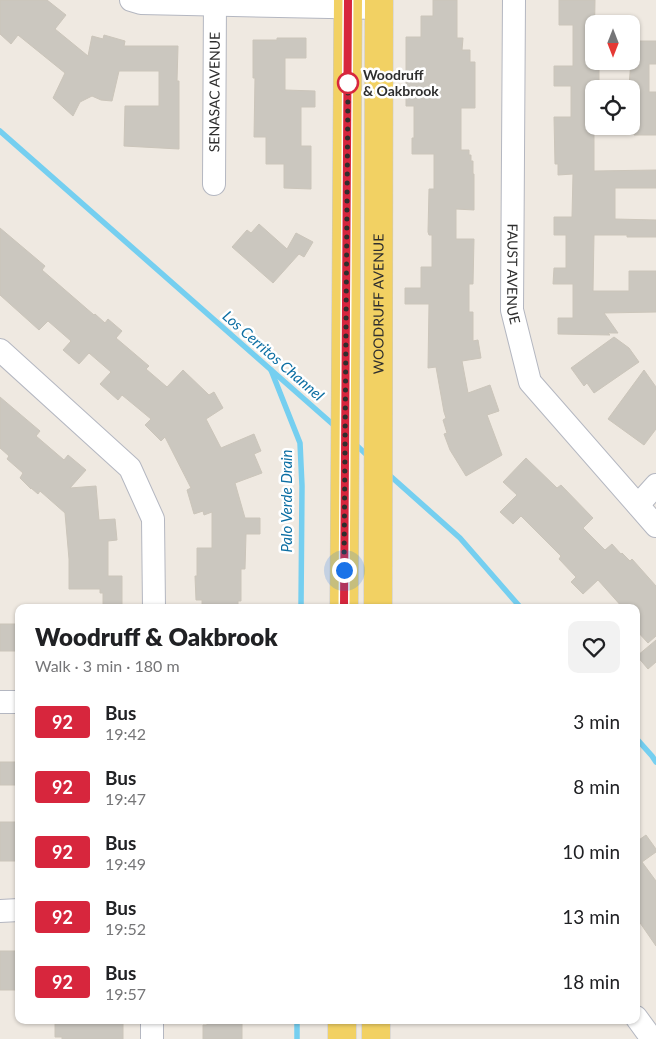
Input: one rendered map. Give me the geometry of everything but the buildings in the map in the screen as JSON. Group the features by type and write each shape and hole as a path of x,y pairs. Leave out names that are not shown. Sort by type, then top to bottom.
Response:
{"main road":[{"path":"344,604 348,4"},
{"name":"WOODRUFF AVENUE","path":"378,604 379,4"},
{"path":"342,1024 342,1039"},
{"path":"376,1024 376,1039"}],"street":[{"path":"131,0 141,3 379,4"},
{"name":"FAUST AVENUE","path":"514,0 512,310 530,382 656,526"},
{"name":"SENASAC AVENUE","path":"214,184 215,3"},
{"path":"0,350 130,468 153,519 154,604"},
{"path":"638,505 656,486"},
{"path":"0,702 15,702"},
{"path":"0,911 15,910"},
{"path":"640,1022 652,1039"},
{"path":"152,1024 152,1039"}],"waterway":[{"name":"Los Cerritos Channel","path":"0,131 337,428"},
{"name":"Palo Verde Drain","path":"271,370 300,443 302,486 301,604"},
{"name":"Los Cerritos Channel","path":"354,443 369,457"},
{"name":"Los Cerritos Channel","path":"387,473 460,538 518,604"},
{"name":"Los Cerritos Channel","path":"640,742 656,762"},
{"name":"Palo Verde Drain","path":"297,1024 297,1039"}],"bus line":[{"name":"92","path":"344,604 348,0"}],"place":[{"name":"Woodruff & Oakbrook","path":"348,83"}],"route":[{"path":"344,570 348,83"}]}
